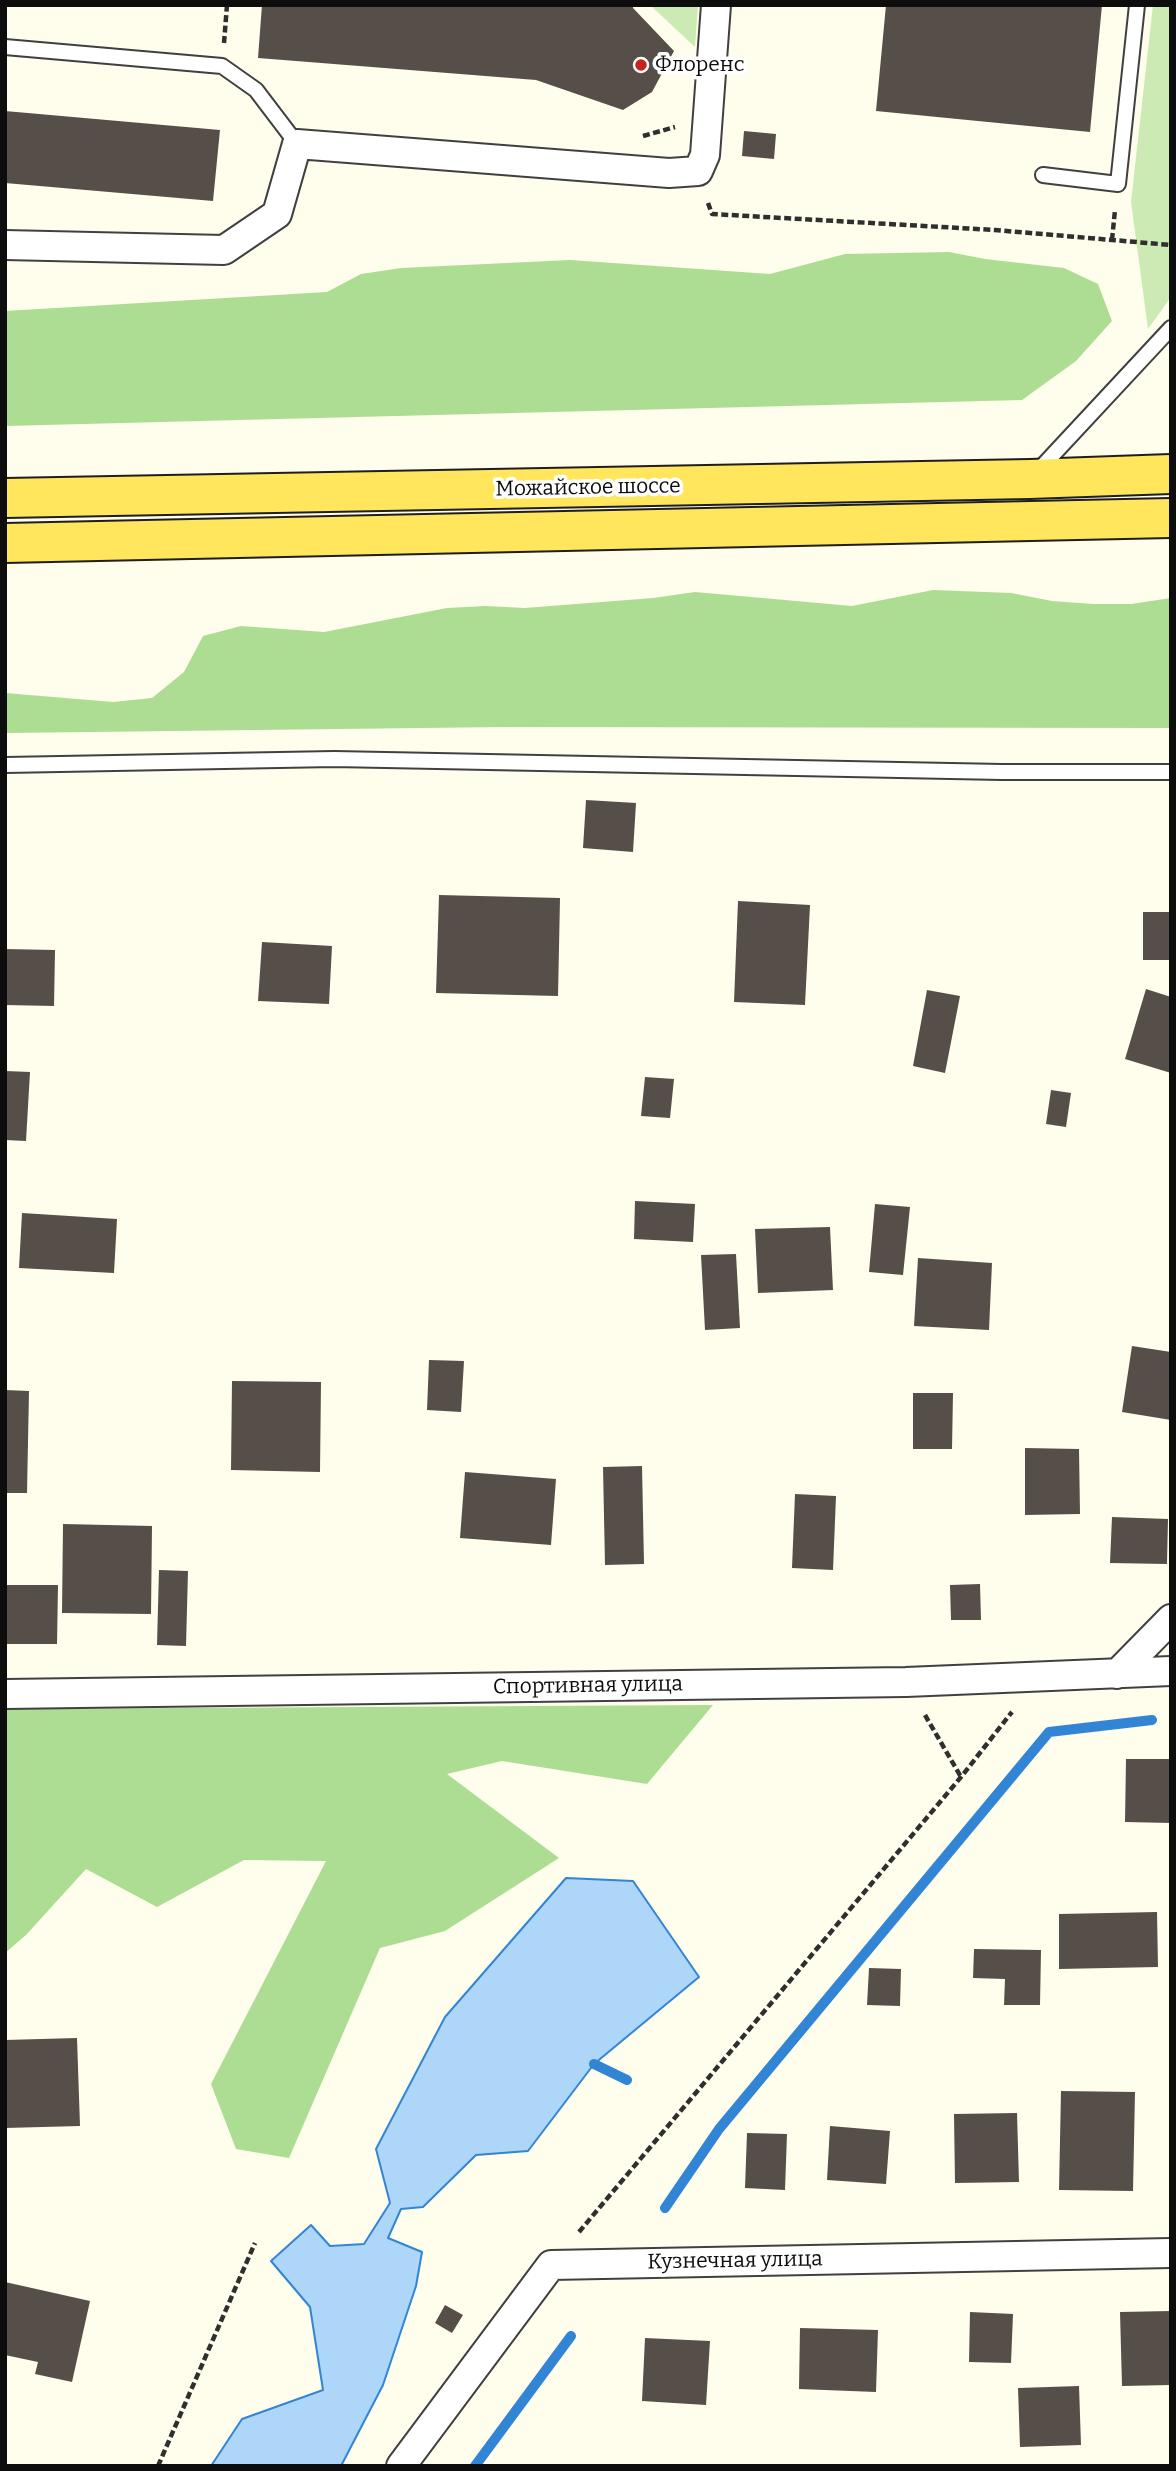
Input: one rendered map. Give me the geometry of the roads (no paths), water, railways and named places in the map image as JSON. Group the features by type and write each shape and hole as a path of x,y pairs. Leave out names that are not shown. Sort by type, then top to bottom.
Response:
{"main road":[{"name":"Можайское шоссе","path":"5,498 1030,480 1171,474"},
{"name":"Можайское шоссе","path":"5,543 1171,518"}],"street":[{"path":"5,245 224,250 276,214 297,144 669,173 698,171 705,155 716,5"},
{"path":"1117,1674 1171,1619"},
{"name":"Спортивная улица","path":"5,1694 906,1682 1171,1671"},
{"name":"Кузнечная улица","path":"401,2466 551,2264 1171,2253"}],"lane":[{"path":"1043,175 1118,184 1137,5"},
{"path":"5,47 222,65 256,90 297,144"},
{"path":"1030,480 1171,328"},
{"path":"5,765 334,759 1002,772 1171,772"}],"water":[{"path":"566,1878 633,1881 699,1977 594,2064 528,2151 476,2155 423,2207 401,2209 388,2238 422,2252 416,2286 383,2385 341,2466 211,2466 242,2419 323,2390 310,2307 271,2261 311,2225 330,2246 364,2244 390,2203 376,2149 445,2017"}],"waterway":[{"path":"665,2208 719,2129 1049,1732 1152,1720"},
{"path":"594,2064 627,2080"},
{"path":"475,2466 571,2336"}],"place":[{"name":"Флоренс","path":"641,65"}]}
